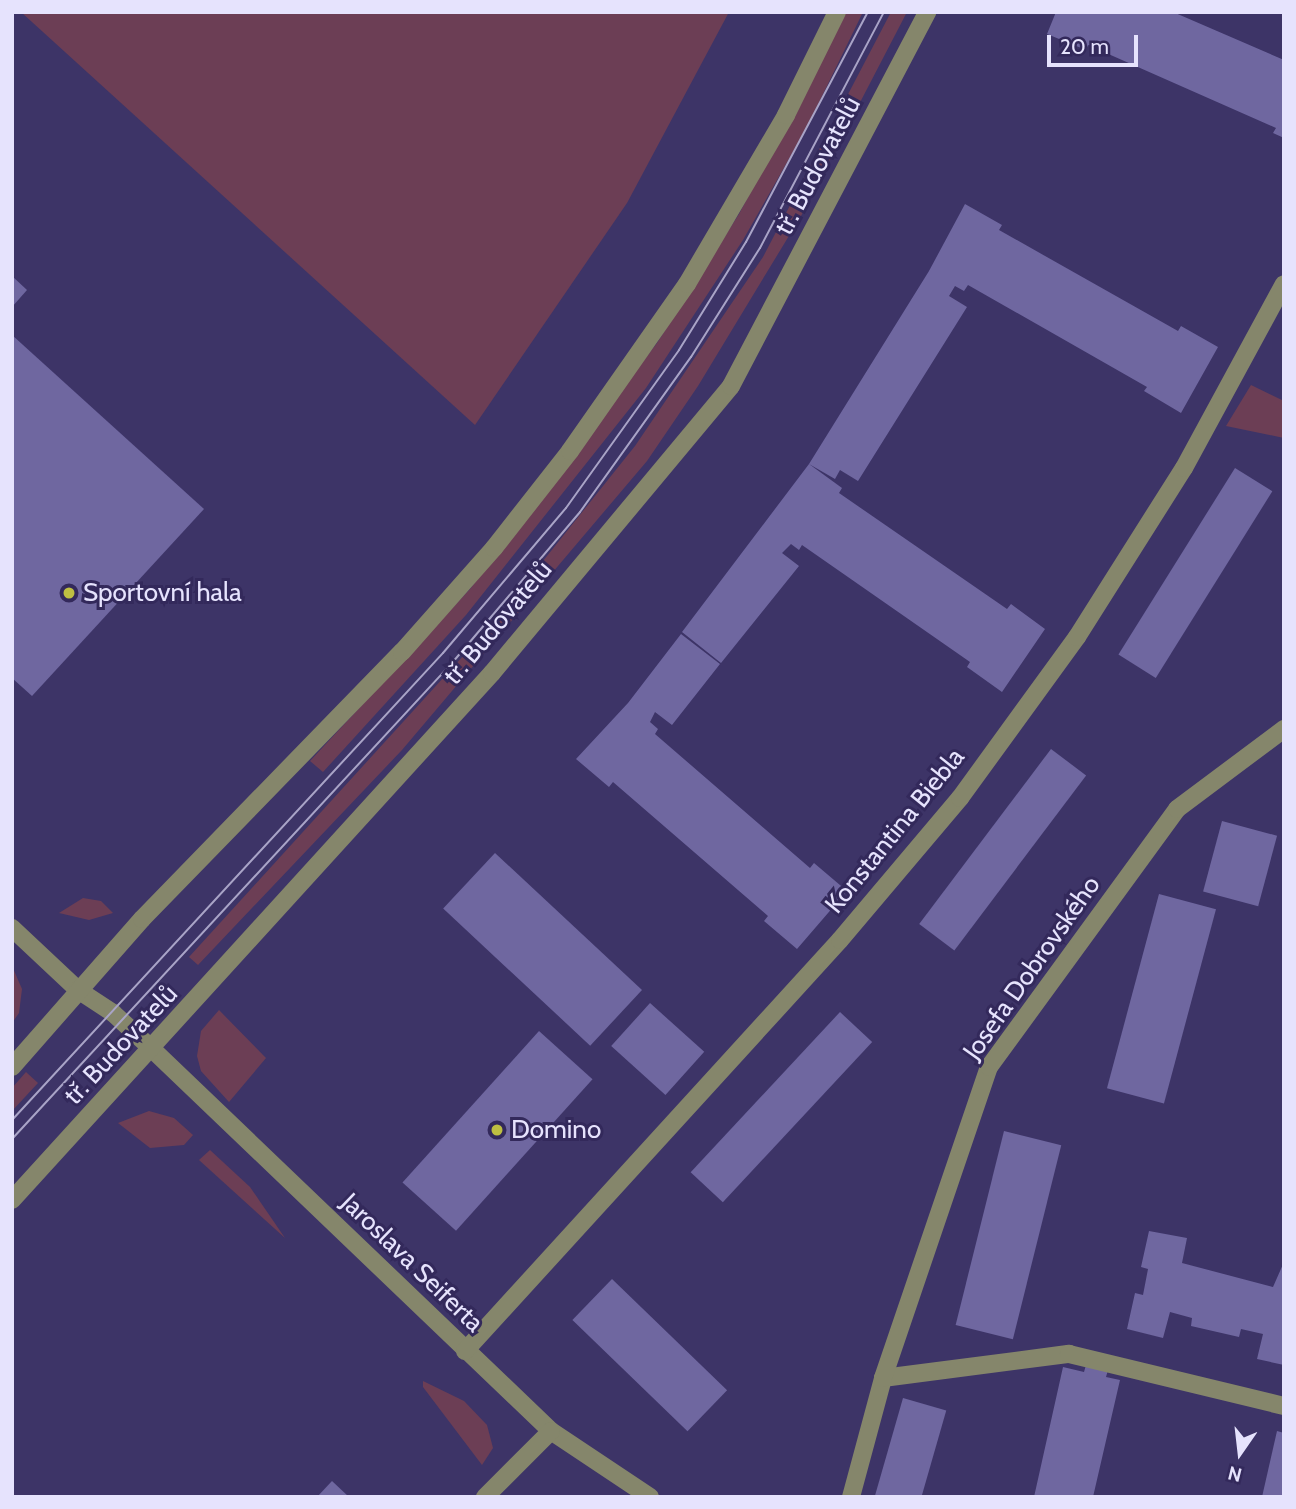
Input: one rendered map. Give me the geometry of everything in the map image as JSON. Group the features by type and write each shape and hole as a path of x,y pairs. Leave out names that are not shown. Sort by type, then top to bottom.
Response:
{"street":[{"name":"tř. Budovatelů","path":"12,1067 78,990 402,652 562,462 687,284 786,115 837,12"},
{"name":"tř. Budovatelů","path":"12,1200 492,673 731,386 927,12"},
{"name":"Konstantina Biebla","path":"466,1351 840,940 960,798 1077,637 1184,468 1284,284"},
{"name":"Josefa Dobrovského","path":"852,1497 883,1378 989,1067 1177,809 1284,729"},
{"name":"Jaroslava Seiferta","path":"12,928 78,990 113,1013 152,1049 551,1430 650,1497"},
{"path":"883,1378 1069,1354 1284,1406"},
{"path":"485,1497 551,1430"}],"shaded area":[{"path":"21,12 729,12 627,203 475,425"},
{"path":"846,12 863,12 806,129 743,240 646,388 466,615 323,772 310,761 470,589 657,343 739,214"},
{"path":"891,12 907,12 801,216 698,386 647,461 402,750 198,965 189,957 495,621 635,446 763,257"},
{"path":"1251,385 1284,401 1284,438 1226,426"},
{"path":"83,898 101,901 113,913 89,920 59,913"},
{"path":"12,966 22,989 19,1013 12,1023"},
{"path":"219,1010 266,1058 229,1102 201,1071 197,1056 201,1031"},
{"path":"26,1072 38,1083 12,1111 12,1088"},
{"path":"149,1111 174,1118 193,1135 184,1145 150,1148 118,1123"},
{"path":"210,1150 250,1187 285,1238 199,1160"},
{"path":"423,1381 464,1401 487,1425 493,1448 482,1465 423,1387"}],"building":[{"path":"1056,12 1173,12 1284,60 1284,138 1273,133 1276,128 1088,45 1086,50 1047,34"},
{"path":"965,204 1002,225 999,230 1178,331 1181,326 1218,347 1181,413 1144,391 1147,387 968,285 964,291 955,286 949,296 967,307 858,481 840,470 835,479 809,464 929,271"},
{"path":"12,276 27,290 12,307"},
{"name":"Sportovní hala","path":"12,335 204,509 32,696 12,678"},
{"path":"809,464 842,488 839,493 1007,609 1011,604 1045,629 1002,692 967,667 970,662 802,545 799,550 791,544 782,553 799,566 721,663 682,632"},
{"path":"1235,468 1272,491 1156,678 1118,655"},
{"path":"681,634 720,664 672,725 655,712 650,722 658,729 655,734 810,868 814,863 847,891 797,949 764,921 768,916 613,782 609,787 576,759 628,703"},
{"path":"1051,749 1086,775 954,950 919,924"},
{"path":"1222,821 1277,836 1258,906 1203,892"},
{"path":"495,853 642,990 590,1046 443,909"},
{"path":"1159,894 1216,909 1164,1103 1107,1088"},
{"path":"650,1003 704,1052 665,1095 611,1046"},
{"path":"840,1012 872,1042 723,1202 691,1172"},
{"name":"Domino","path":"539,1031 593,1079 456,1231 402,1183"},
{"path":"1004,1131 1061,1145 1013,1339 956,1325"},
{"path":"1149,1231 1187,1238 1182,1263 1273,1287 1284,1262 1284,1365 1257,1359 1263,1334 1241,1329 1239,1337 1191,1326 1192,1318 1170,1312 1163,1338 1127,1329 1135,1293 1143,1295 1148,1269 1141,1267"},
{"path":"612,1279 727,1390 687,1431 572,1320"},
{"path":"1086,1365 1108,1370 1106,1377 1120,1380 1093,1497 1034,1497 1063,1367 1084,1372"},
{"path":"903,1398 946,1410 921,1497 875,1497"},
{"path":"1277,1431 1284,1433 1284,1497 1262,1497"},
{"path":"332,1481 349,1497 317,1497"}],"tram line":[{"path":"12,1120 443,653 566,508 679,350 746,242 868,12"},
{"path":"12,1139 452,663 580,512 691,357 760,248 884,12"}],"place":[{"name":"Sportovní hala","path":"69,593"},
{"name":"Domino","path":"497,1130"}]}
